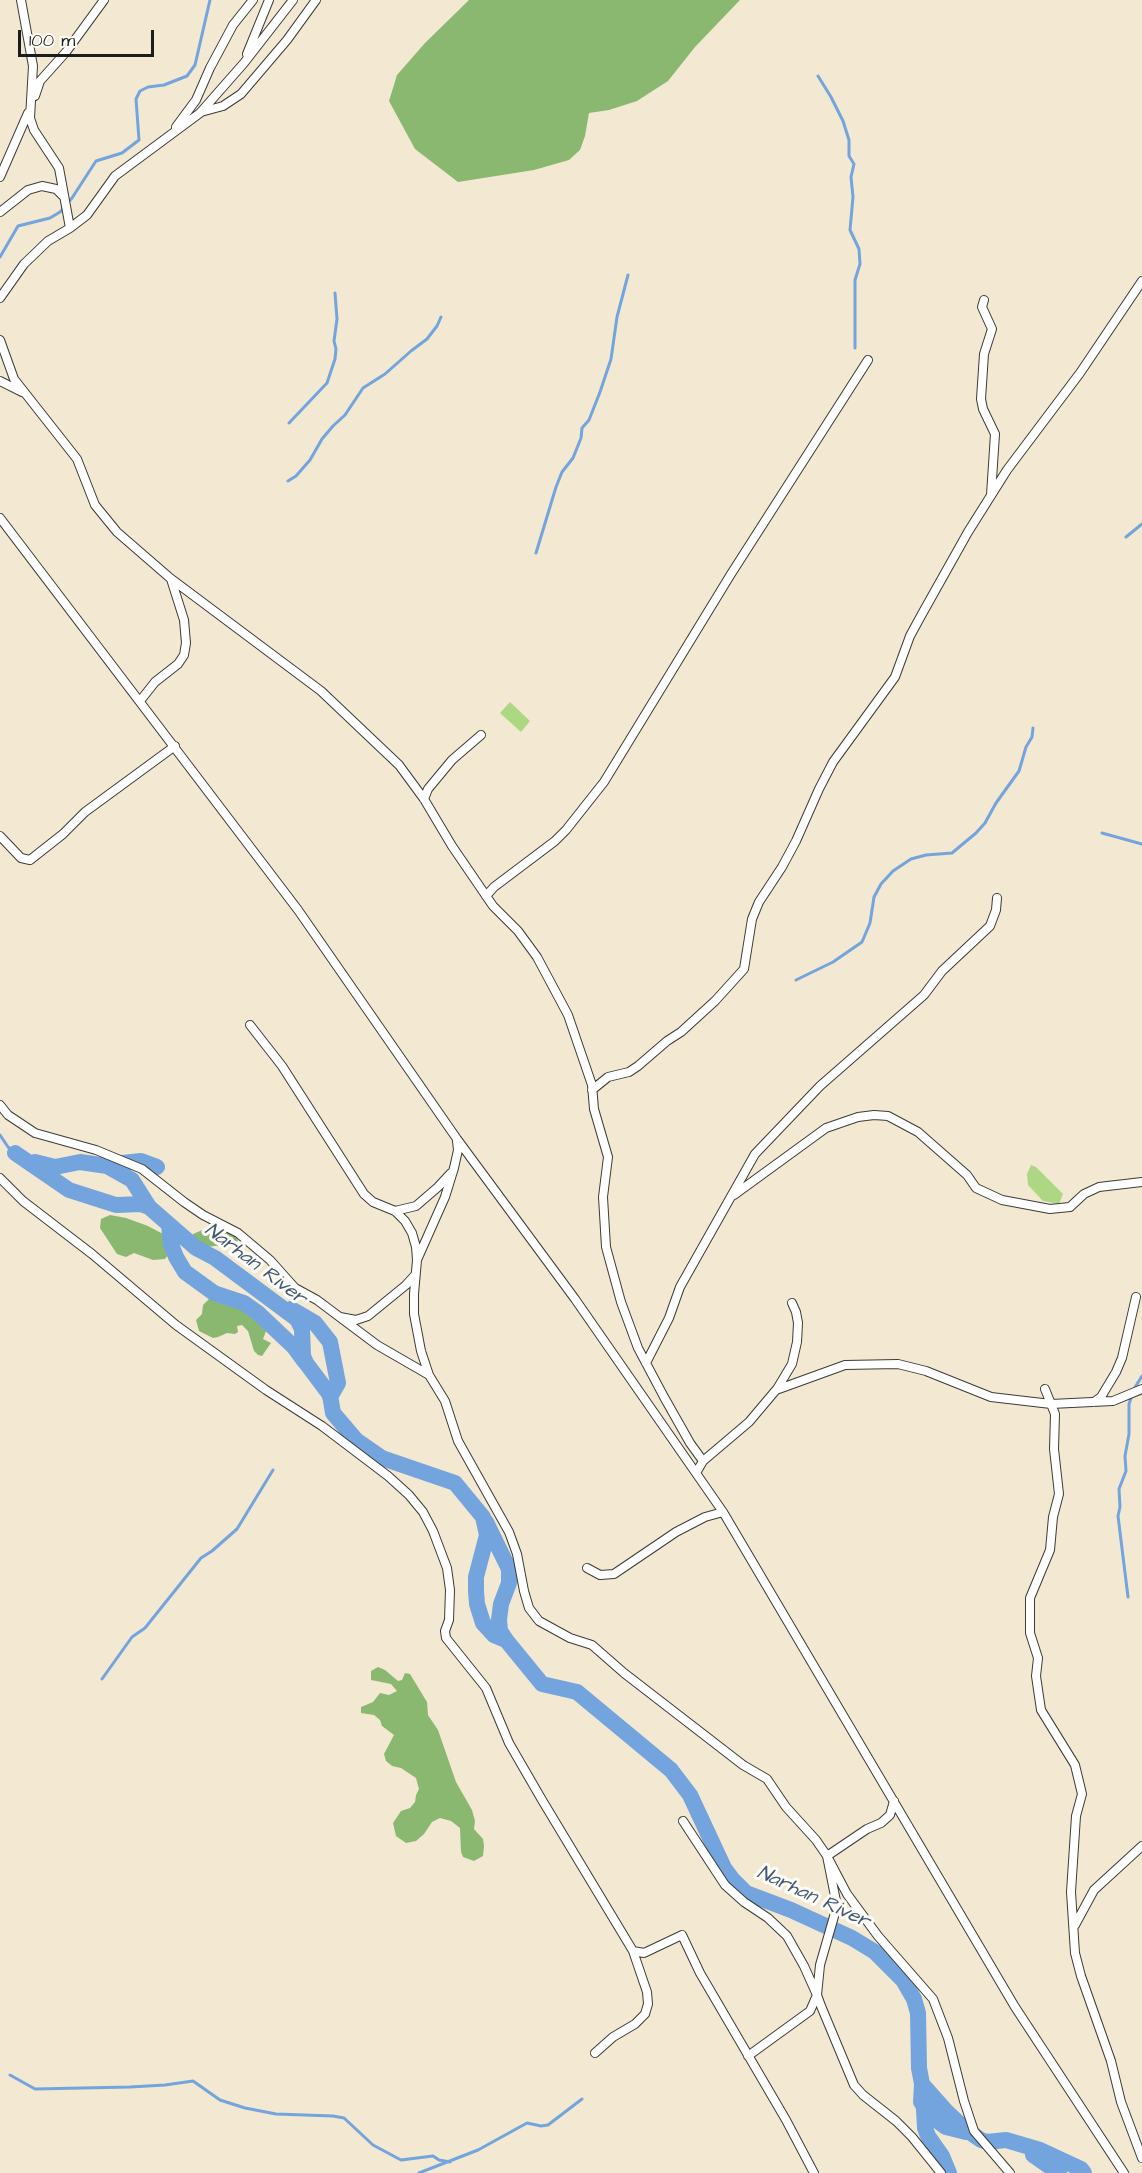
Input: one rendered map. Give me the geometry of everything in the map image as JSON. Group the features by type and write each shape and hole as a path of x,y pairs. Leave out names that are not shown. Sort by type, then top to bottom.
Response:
{"street":[{"path":"21,0 33,66 30,109 34,130 59,168 70,228"},
{"path":"0,177 40,81 66,52 104,0"},
{"path":"171,133 195,100 233,25 253,0"},
{"path":"243,63 269,0"},
{"path":"0,298 24,264 48,241 87,215 115,176 200,113 293,0"},
{"path":"200,113 223,106 241,94 287,40 316,0"},
{"path":"0,212 28,190 42,186 56,189 64,198"},
{"path":"592,1090 608,1077 629,1072 681,1032 744,969 752,919 759,902 782,867 833,762 895,677 910,636 968,532 991,496 1022,450 1041,428 1080,373 1142,281"},
{"path":"984,300 982,307 992,329 984,354 981,399 983,409 995,434 991,496"},
{"path":"0,340 14,379 76,459 95,505 117,531 170,578 321,691 399,765 424,799 452,846 493,906 518,931 537,957 568,1015 592,1090 594,1109 606,1143 608,1157 603,1197 606,1247 621,1302 646,1364 690,1443 703,1461"},
{"path":"486,896 494,887 555,841 604,782 737,565 868,360"},
{"path":"0,381 26,394"},
{"path":"0,518 298,910 457,1139 575,1299 723,1512 1015,2007 1124,2173"},
{"path":"140,701 155,682 178,664 184,655 186,643 184,620 179,599 170,578"},
{"path":"424,799 428,789 452,760 481,735"},
{"path":"0,836 21,858 30,860 63,834 85,812 175,746"},
{"path":"646,1364 669,1318 680,1287 755,1154 826,1080 924,995 942,971 990,926 996,910 997,898"},
{"path":"250,1025 282,1066 364,1194 373,1202 395,1211 412,1233 417,1260 414,1314 421,1351 429,1375 444,1401 458,1440 509,1532 517,1554 529,1608 539,1621 570,1638 592,1645 624,1673 743,1765 767,1779 786,1807 816,1840 847,1894 878,1936 933,1999 948,2038 964,2101 975,2131 1010,2173"},
{"path":"0,1106 8,1115 35,1132 96,1149 142,1169 184,1202 238,1233 270,1260 295,1288 317,1300 376,1345 429,1375"},
{"path":"730,1197 826,1128 858,1117 874,1115 888,1116 918,1132 968,1175 976,1188 1002,1200 1050,1209 1070,1207 1084,1194 1099,1187 1142,1182"},
{"path":"417,1260 445,1197 458,1150 457,1139"},
{"path":"395,1211 416,1206 426,1199 454,1168"},
{"path":"0,1178 23,1201 92,1254 176,1325 266,1390 322,1426 388,1476 423,1512 447,1568 450,1605 449,1620 445,1631 446,1638 486,1688 508,1743 633,1951 647,1992 648,2004 645,2014 595,2053"},
{"path":"339,1317 356,1320 368,1316 415,1275"},
{"path":"1093,1402 1101,1396 1122,1358 1136,1297"},
{"path":"696,1473 703,1461 749,1422 776,1390 792,1364 798,1323 792,1303"},
{"path":"776,1390 845,1365 898,1364 926,1371 991,1397 1051,1404 1113,1401 1142,1389"},
{"path":"1045,1389 1054,1414 1054,1449 1059,1494 1053,1516 1050,1550 1030,1598 1030,1633 1038,1658 1036,1676 1041,1710 1075,1765 1082,1794 1076,1816 1071,1892 1075,1953 1111,2061 1121,2102 1142,2158"},
{"path":"587,1568 600,1575 614,1574 676,1532 705,1517 723,1512"},
{"path":"826,1856 881,1823 890,1815 894,1802"},
{"path":"683,1821 725,1885 744,1902 768,1918 787,1936 804,1966 854,2085 862,2095 912,2136 941,2173"},
{"path":"1074,1926 1094,1890 1142,1846"},
{"path":"748,2056 810,2011 817,1995 822,1955 837,1906 826,1856"},
{"path":"633,1951 644,1953 682,1935 700,1973 814,2173"}],"green space":[{"path":"469,0 740,0 695,47 668,81 637,101 609,110 589,113 580,150 569,160 534,170 458,182 415,149 389,101 397,75 425,43"},
{"path":"510,702 530,721 521,732 500,713"},
{"path":"1031,1165 1036,1167 1063,1194 1059,1204 1043,1201 1028,1185 1027,1174"},
{"path":"110,1215 126,1218 163,1234 167,1239 168,1255 165,1259 153,1260 134,1253 126,1257 117,1254 100,1228 101,1219"},
{"path":"207,1228 224,1230 234,1234 238,1240 236,1243 207,1247 193,1238 193,1234"},
{"path":"209,1299 240,1305 257,1314 266,1323 268,1326 263,1339 271,1343 262,1356 254,1351 248,1331 242,1325 237,1326 238,1332 235,1334 227,1333 213,1338 199,1331 196,1320 202,1314 203,1305"},
{"path":"378,1667 398,1681 402,1680 405,1673 410,1674 427,1702 428,1715 438,1730 456,1782 472,1810 475,1821 474,1829 483,1839 483,1856 474,1861 463,1857 460,1828 451,1821 440,1818 432,1822 416,1841 406,1843 396,1836 393,1823 401,1811 410,1808 415,1802 419,1789 416,1778 386,1761 384,1754 394,1735 382,1726 380,1720 374,1715 361,1713 361,1707 373,1702 380,1693 389,1695 397,1691 391,1684 371,1680 371,1671"}],"waterway":[{"path":"0,257 18,226 50,218 60,212 96,161 122,153 139,140 136,99 140,91 187,76 195,65 210,0"},
{"path":"818,76 843,121 849,140 849,156 854,164 851,177 853,197 850,230 859,249 860,264 855,280 855,348"},
{"path":"536,553 556,487 562,472 573,458 581,438 582,428 589,420 611,359 617,317 628,275"},
{"path":"289,423 327,383 336,349 334,341 337,319 335,293"},
{"path":"288,481 296,476 310,460 322,439 345,415 363,388 385,374 427,339 441,317"},
{"path":"1126,537 1142,524"},
{"path":"796,980 833,962 862,942 870,923 874,897 881,884 893,871 911,859 952,853 976,833 1019,771 1026,747 1032,737 1033,728"},
{"path":"1102,833 1142,844"},
{"name":"Narhan River","path":"0,1135 15,1153"},
{"name":"Narhan River","path":"15,1153 69,1190 116,1205 141,1204 149,1207 196,1248 215,1258 297,1319 302,1329 303,1356 306,1363 330,1395 333,1413 356,1440 382,1458 455,1483 483,1517 487,1535 476,1577 477,1604 483,1623 494,1635 506,1640 542,1684 577,1692 671,1770 690,1795 724,1868 746,1893 791,1910 852,1938 875,1952 903,1980 914,1999 918,2013 919,2068 922,2084 965,2129 987,2142 1006,2140 1040,2150 1081,2169 1084,2173"},
{"path":"113,1164 141,1161 157,1167"},
{"path":"35,1162 55,1167 80,1162 107,1166 132,1180 149,1207"},
{"path":"169,1225 171,1244 185,1272 214,1293 244,1303 258,1313 294,1347 305,1362"},
{"path":"291,1309 315,1323 330,1342 338,1383 330,1397"},
{"path":"1134,1389 1142,1376"},
{"path":"1128,1597 1118,1516 1119,1489 1126,1471 1129,1404 1132,1395"},
{"path":"102,1679 132,1637 145,1628 201,1558 237,1529 273,1470"},
{"path":"486,1522 509,1569 509,1583 501,1604 499,1620 500,1631 506,1640"},
{"path":"10,2075 35,2089 130,2087 193,2081 220,2100 245,2108 276,2114 344,2118 373,2145 401,2160 433,2156 450,2162"},
{"path":"922,2084 921,2102 930,2115 946,2127 966,2132"},
{"path":"419,2173 478,2150 527,2123 548,2125 582,2099"},
{"name":"Narhan River","path":"924,2109 928,2136 942,2156 949,2173"},
{"path":"1033,2155 1059,2173"}]}
